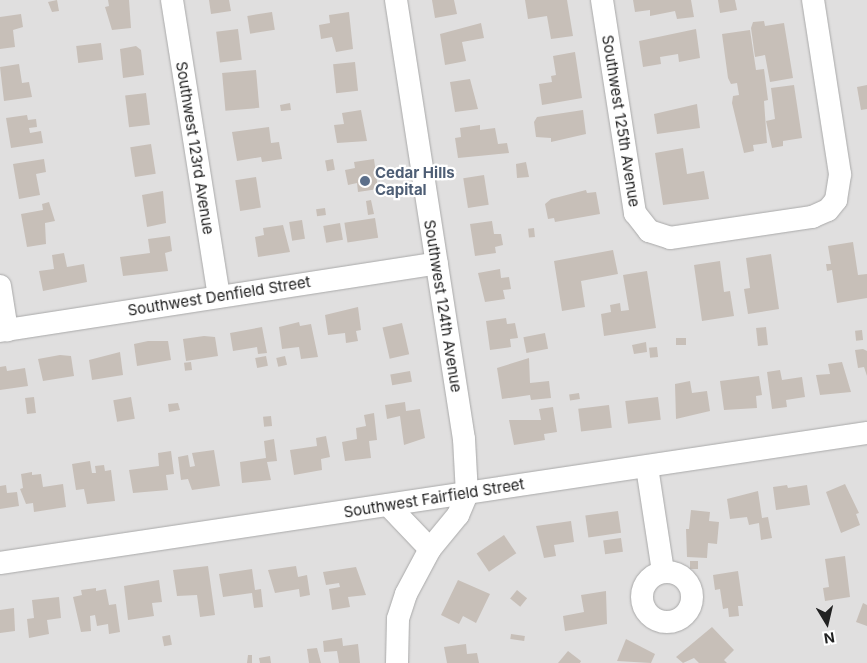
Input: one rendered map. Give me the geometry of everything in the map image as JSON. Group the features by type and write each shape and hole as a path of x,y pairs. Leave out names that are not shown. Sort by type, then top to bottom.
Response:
{"street":[{"name":"Southwest 123rd Avenue","path":"172,0 219,296"},
{"name":"Southwest 124th Avenue","path":"396,0 464,439 467,494"},
{"name":"Southwest 125th Avenue","path":"602,0 635,213 640,223 658,236 670,238 812,217 828,210 839,193 840,174 813,0"},
{"name":"Southwest Denfield Street","path":"3,330 437,263"},
{"path":"0,286 3,330"},
{"name":"Southwest Fairfield Street","path":"0,563 867,433"},
{"path":"647,467 663,572"},
{"path":"397,663 398,619 430,549 458,515 467,494"},
{"path":"388,505 430,549"}],"shaded area":[{"path":"0,0 867,0 867,663 0,663"}],"building":[{"path":"57,0 59,11 52,12 48,2"},
{"path":"108,0 129,0 131,28 112,30 105,7 109,6"},
{"path":"209,0 229,0 231,11 211,14"},
{"path":"432,0 454,0 457,14 435,18"},
{"path":"525,0 567,0 573,36 551,39 547,16 528,19"},
{"path":"633,0 691,0 694,17 677,19 675,11 650,16 650,10 635,12"},
{"path":"718,0 735,0 737,10 720,13"},
{"path":"272,12 275,30 250,34 247,16"},
{"path":"349,12 353,49 336,52 332,37 321,39 319,25 330,23 329,15"},
{"path":"21,14 23,27 13,30 15,47 0,49 0,17"},
{"path":"764,21 765,26 784,23 793,78 770,82 765,55 755,57 751,28 753,22"},
{"path":"481,23 484,38 462,42 466,61 445,65 440,34"},
{"path":"238,29 242,60 220,62 216,32"},
{"path":"696,29 700,58 679,62 678,54 660,57 661,64 643,67 639,41"},
{"path":"750,30 756,70 764,69 768,100 764,101 767,143 753,145 754,151 744,153 732,103 733,96 739,95 737,83 731,84 728,78 722,34"},
{"path":"101,43 103,60 78,63 76,46"},
{"path":"136,46 141,50 144,75 123,78 120,49"},
{"path":"575,52 582,98 542,105 539,84 552,82 551,76 556,75 553,56"},
{"path":"355,62 358,91 336,93 333,64"},
{"path":"19,64 22,83 29,82 32,97 4,101 0,67"},
{"path":"256,70 259,108 225,111 222,73"},
{"path":"470,79 478,109 455,112 450,82"},
{"path":"794,85 802,138 783,141 783,146 772,148 766,121 775,119 771,88"},
{"path":"867,85 867,109 861,110 857,87"},
{"path":"146,93 150,125 129,127 125,96"},
{"path":"290,103 291,110 281,111 280,105"},
{"path":"697,104 700,128 657,134 654,114"},
{"path":"361,110 367,141 337,143 334,125 344,124 342,113"},
{"path":"583,110 586,134 551,142 551,138 536,137 534,122 537,117"},
{"path":"27,115 28,120 36,119 37,127 29,128 30,133 41,131 43,143 11,148 6,118"},
{"path":"480,125 480,130 495,128 498,144 507,143 509,153 458,158 455,138 461,137 460,128"},
{"path":"269,127 271,143 279,142 282,159 262,162 261,157 237,161 232,132"},
{"path":"151,144 156,174 135,177 130,147"},
{"path":"683,148 687,174 704,171 709,199 663,205 655,153"},
{"path":"44,159 46,172 36,174 40,195 19,199 13,164"},
{"path":"333,159 335,170 327,171 325,160"},
{"path":"374,159 378,189 358,192 357,183 348,185 345,170 355,168 354,162"},
{"path":"526,162 529,177 517,178 516,164"},
{"path":"484,175 489,205 468,208 463,178"},
{"path":"256,177 261,208 240,211 235,180"},
{"path":"586,190 587,193 596,192 600,214 555,222 554,218 548,219 545,204 551,199"},
{"path":"163,191 166,223 147,227 142,195"},
{"path":"371,200 374,214 368,215 366,201"},
{"path":"49,202 55,221 45,223 46,244 27,247 21,214 43,210 42,204"},
{"path":"325,208 326,215 317,216 316,209"},
{"path":"375,218 378,238 348,243 344,223"},
{"path":"302,220 305,239 292,241 289,222"},
{"path":"492,221 494,234 501,234 503,245 495,247 496,253 475,256 470,224"},
{"path":"340,223 343,240 326,243 323,226"},
{"path":"283,225 290,252 258,257 255,237 264,235 263,228"},
{"path":"534,228 535,237 529,238 528,229"},
{"path":"170,236 172,251 165,253 168,271 123,276 120,257 150,253 148,239"},
{"path":"853,242 858,275 867,274 867,298 837,303 832,270 827,271 826,264 831,264 828,246"},
{"path":"613,250 618,274 581,281 585,307 562,311 554,261"},
{"path":"64,253 67,267 84,264 87,282 43,291 39,271 54,269 52,255"},
{"path":"771,254 779,309 748,314 744,289 750,288 746,258"},
{"path":"720,261 724,292 730,291 734,316 702,321 694,265"},
{"path":"500,269 501,278 509,277 511,289 503,290 505,299 485,302 478,273"},
{"path":"647,271 656,328 604,336 601,314 611,312 610,305 620,303 621,311 629,310 623,275"},
{"path":"358,307 361,330 356,331 358,341 346,343 345,333 328,335 325,315"},
{"path":"506,318 507,324 515,323 518,338 510,339 511,347 490,350 486,321"},
{"path":"299,322 300,326 311,324 318,357 301,359 299,347 282,349 279,327"},
{"path":"402,323 409,354 390,359 383,327"},
{"path":"262,327 267,353 258,354 257,347 233,351 230,333"},
{"path":"766,327 768,345 758,346 756,328"},
{"path":"862,330 863,340 856,341 855,331"},
{"path":"545,333 548,349 526,353 523,337"},
{"path":"204,336 215,337 218,356 186,361 183,339"},
{"path":"676,338 686,338 686,345 676,345"},
{"path":"148,341 168,341 171,360 137,366 134,344"},
{"path":"646,342 647,352 634,354 632,345"},
{"path":"657,347 658,357 650,358 649,348"},
{"path":"863,349 867,351 867,376 864,367 858,368 855,350"},
{"path":"120,352 123,375 92,380 89,360"},
{"path":"60,355 71,356 74,376 43,381 38,359"},
{"path":"266,356 268,366 257,368 255,358"},
{"path":"285,356 287,365 278,367 276,358"},
{"path":"529,358 530,383 549,381 551,398 531,400 530,395 502,399 497,368"},
{"path":"191,362 192,370 185,371 184,363"},
{"path":"842,362 851,392 820,395 816,375 830,374 828,364"},
{"path":"6,366 7,371 25,368 28,386 0,390 0,367"},
{"path":"780,370 782,380 802,377 805,397 786,400 787,407 772,409 767,372"},
{"path":"410,371 412,382 392,385 390,374"},
{"path":"759,376 762,395 756,396 757,408 724,410 720,381"},
{"path":"690,381 692,393 707,391 710,411 676,419 675,384"},
{"path":"579,393 580,399 570,400 569,395"},
{"path":"34,397 36,413 27,414 25,398"},
{"path":"131,397 135,419 117,422 113,400"},
{"path":"658,397 661,420 628,424 625,401"},
{"path":"405,402 406,411 420,409 425,438 404,445 400,416 387,419 385,405"},
{"path":"178,403 180,410 169,412 168,404"},
{"path":"609,405 612,428 581,432 578,409"},
{"path":"553,407 557,432 544,434 545,440 514,445 509,420 541,420 539,409"},
{"path":"374,413 377,440 369,441 371,458 345,461 342,442 357,439 356,428 366,426 364,415"},
{"path":"271,416 272,426 264,427 263,417"},
{"path":"326,436 330,457 321,459 322,470 294,475 290,450 317,446 316,438"},
{"path":"274,439 277,461 267,462 271,480 242,483 240,462 266,458 264,441"},
{"path":"214,450 220,486 192,490 188,479 181,480 178,457 188,455 190,467 195,466 192,453"},
{"path":"171,451 174,474 166,475 168,490 133,493 129,470 159,466 158,453"},
{"path":"90,461 92,473 96,473 95,466 104,465 105,471 111,470 115,501 87,504 84,489 76,490 72,464"},
{"path":"32,472 32,475 41,474 43,487 63,484 66,507 34,512 33,503 26,504 20,489 23,488 21,474"},
{"path":"845,484 859,513 856,514 860,525 841,533 826,492"},
{"path":"6,485 7,493 17,492 19,506 0,509 0,486"},
{"path":"787,485 788,488 807,485 810,505 776,510 773,487"},
{"path":"758,491 762,518 768,517 772,538 761,540 759,523 749,525 747,517 730,519 727,499"},
{"path":"691,510 710,512 709,521 719,522 717,544 708,543 707,558 687,557 686,529 689,529"},
{"path":"618,511 621,533 588,537 585,516"},
{"path":"571,521 574,542 554,545 556,556 544,558 536,526"},
{"path":"504,535 516,553 489,572 477,553"},
{"path":"621,538 623,552 605,554 603,541"},
{"path":"845,556 850,597 825,601 823,588 829,587 825,559"},
{"path":"690,561 698,561 698,569 690,569"},
{"path":"208,566 215,615 200,617 197,595 177,596 173,570"},
{"path":"296,566 298,577 307,575 310,595 300,597 299,589 275,593 268,570"},
{"path":"356,567 366,595 348,597 350,607 332,610 329,589 340,587 339,583 326,585 323,572"},
{"path":"252,569 255,590 261,589 263,607 254,608 252,593 223,597 219,574"},
{"path":"738,571 743,606 738,606 739,616 729,617 728,608 723,609 720,589 715,590 713,575"},
{"path":"159,580 162,602 152,603 154,616 128,620 124,586"},
{"path":"458,580 490,594 476,623 463,616 459,624 441,615"},
{"path":"96,588 96,591 106,589 109,605 116,604 120,632 109,634 108,624 97,626 95,615 90,616 91,631 81,632 73,597 82,595 81,590"},
{"path":"517,590 527,598 520,607 510,599"},
{"path":"606,591 607,624 565,631 563,616 584,612 581,595"},
{"path":"59,597 61,618 47,620 49,634 29,638 27,619 34,618 32,600"},
{"path":"863,603 867,605 867,626 856,622"},
{"path":"14,608 15,631 0,633 0,610"},
{"path":"712,627 734,650 724,660 727,663 699,663 694,658 683,663 676,657"},
{"path":"511,634 525,636 524,641 510,639"},
{"path":"170,635 172,645 164,646 162,637"},
{"path":"342,638 343,646 358,644 360,663 339,663 337,651 324,652 323,641"},
{"path":"626,639 655,654 651,663 617,661"},
{"path":"466,644 467,654 477,653 479,663 447,663 444,647"},
{"path":"317,648 321,663 309,663 307,649"},
{"path":"568,651 581,661 580,663 558,663"},
{"path":"248,655 252,655 252,663 247,663"},
{"path":"270,656 271,663 260,663 259,658"}],"place":[{"name":"Cedar Hills Capital","path":"365,181"}]}
